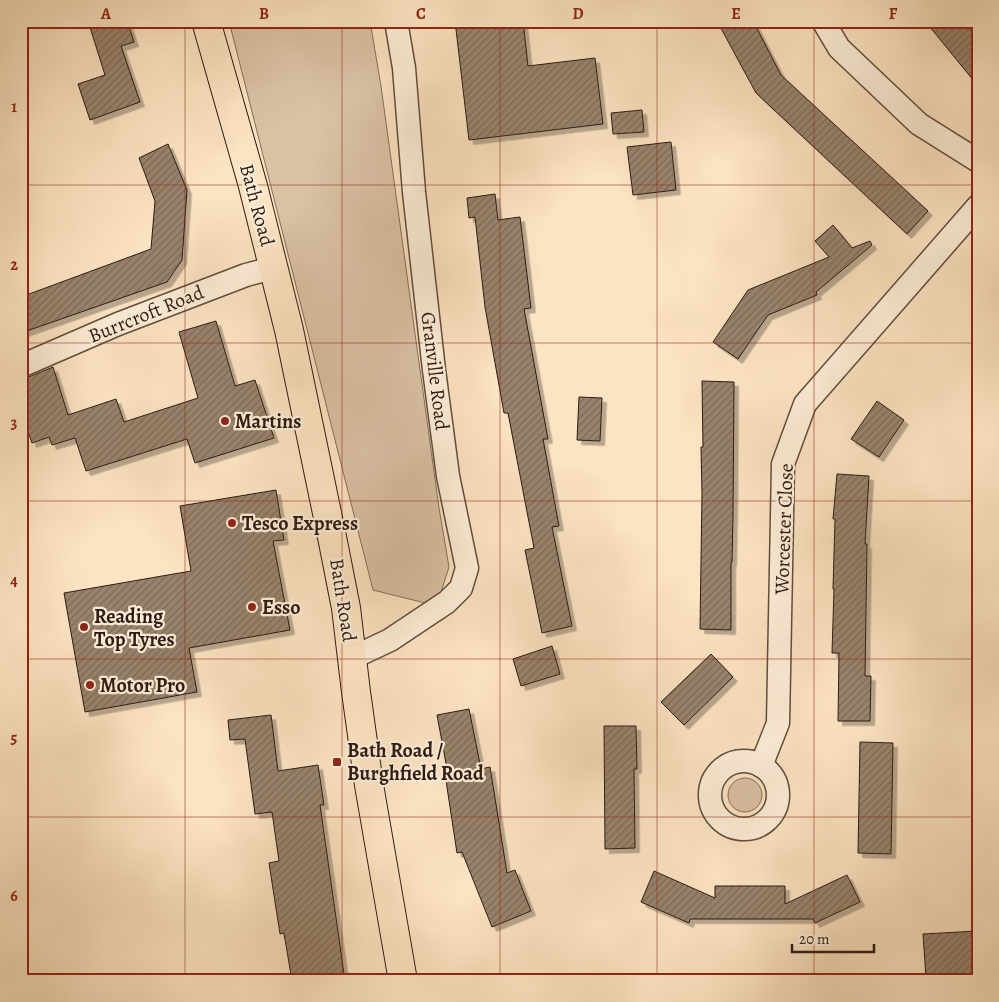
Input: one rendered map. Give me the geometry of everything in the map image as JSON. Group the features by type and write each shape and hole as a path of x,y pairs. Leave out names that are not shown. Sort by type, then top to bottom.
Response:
{"main road":[{"name":"Bath Road","path":"206,21 253,186 289,330 346,608 370,785 403,981"}],"street":[{"name":"Granville Road","path":"352,658 390,640 447,602 461,588 467,568 448,476 434,370 414,192 404,68 396,21"},
{"path":"823,21 839,48 919,124 978,161"},
{"name":"Worcester Close","path":"760,766 778,723 783,464 805,404 978,206"},
{"name":"Burrcroft Road","path":"21,366 118,324 246,275 273,268"}],"shaded area":[{"path":"229,21 370,21 381,86 439,508 449,567 441,592 425,603 373,590"},
{"path":"745,778 752,779 757,783 761,788 761,802 757,807 752,811 745,812 738,811 733,807 729,802 728,795 729,788 733,783 738,779"}],"building":[{"path":"88,21 127,21 134,42 121,46 140,102 90,120 78,84 105,75"},
{"path":"455,21 523,21 528,66 595,58 603,124 469,140"},
{"path":"717,21 753,21 781,75 928,211 907,234 756,93"},
{"path":"925,21 963,21 978,39 978,86"},
{"path":"642,110 644,132 613,134 611,113"},
{"path":"671,142 676,190 633,195 627,147"},
{"path":"168,144 187,190 182,260 167,282 21,333 21,297 151,249 155,201 139,158"},
{"path":"495,194 498,220 520,217 531,308 524,309 548,439 543,439 559,526 552,527 572,626 542,633 525,550 534,548 508,413 504,413 485,307 475,217 469,218 467,198"},
{"path":"833,225 852,248 870,241 872,245 816,292 817,295 768,315 738,359 713,342 748,290 829,257 815,241"},
{"path":"216,321 235,386 255,380 274,438 195,463 187,439 86,471 75,438 52,445 49,437 32,443 21,411 21,379 53,367 68,415 116,399 124,422 198,398 179,332"},
{"path":"702,381 734,382 731,630 700,629 701,447 703,447"},
{"path":"579,397 602,398 600,441 577,440"},
{"path":"877,401 904,420 879,457 851,439"},
{"path":"837,474 869,476 865,544 867,544 865,676 871,676 870,721 838,721 839,653 832,653 835,519 833,519"},
{"path":"276,490 284,540 273,541 290,630 189,648 197,692 85,712 64,593 191,571 180,506"},
{"path":"552,646 560,674 521,686 513,659"},
{"path":"711,654 733,677 684,725 661,702"},
{"path":"469,709 481,769 490,767 507,873 515,870 531,911 492,927 462,852 457,853 445,774 448,774 437,715"},
{"path":"271,715 278,771 318,765 324,805 320,805 345,981 292,981 284,933 280,934 269,863 279,861 272,812 255,814 245,739 230,740 228,720"},
{"path":"604,726 636,726 637,769 634,769 635,848 605,849"},
{"path":"860,742 893,743 891,854 858,853"},
{"path":"654,871 715,898 715,886 785,886 785,904 847,875 860,902 815,923 813,919 690,919 689,923 641,902"},
{"path":"978,931 978,976 926,978 923,934"}],"place":[{"name":"Martins","path":"225,421"},
{"name":"Tesco Express","path":"232,523"},
{"name":"Esso","path":"252,607"},
{"name":"Reading Top Tyres","path":"84,627"},
{"name":"Motor Pro","path":"90,685"},
{"name":"Bath Road / Burghfield Road","path":"337,762"}]}
